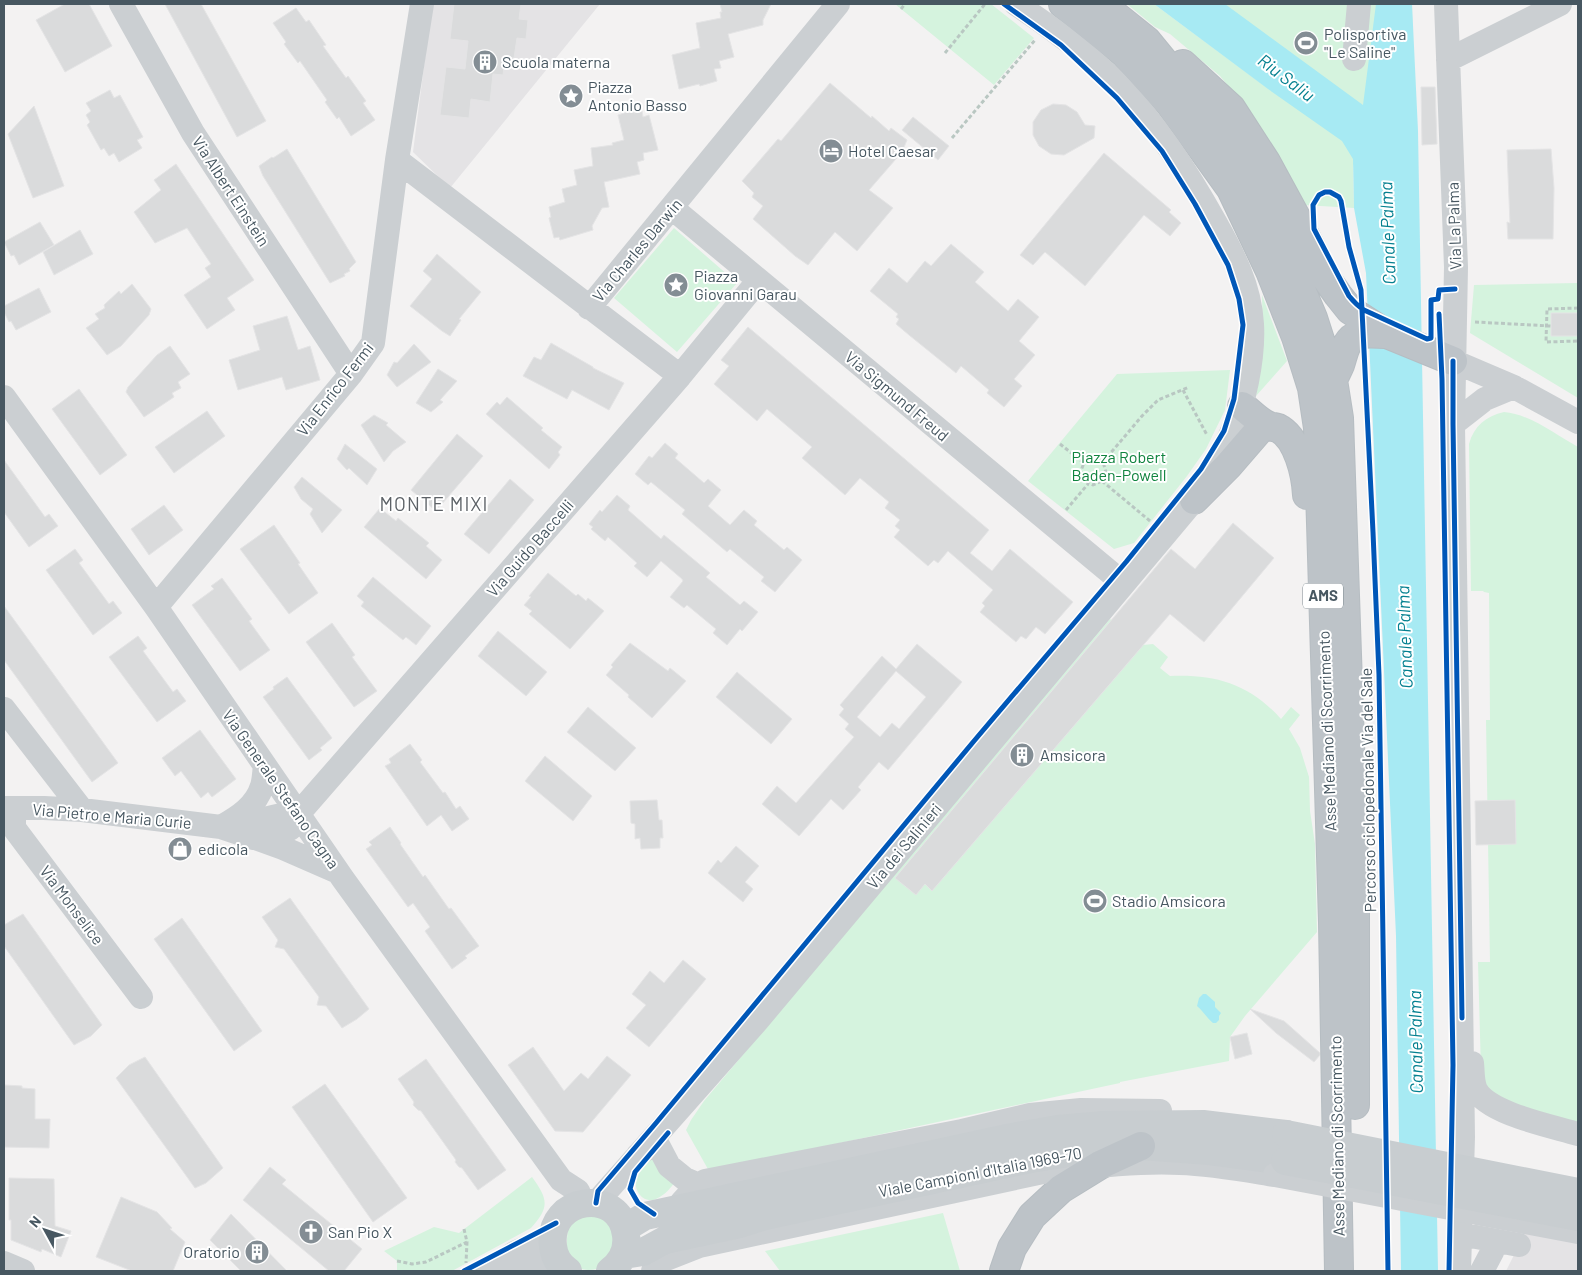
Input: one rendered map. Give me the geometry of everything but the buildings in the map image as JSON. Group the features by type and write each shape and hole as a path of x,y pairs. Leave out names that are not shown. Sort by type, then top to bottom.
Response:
{"highway":[{"name":"Asse Mediano di Scorrimento","path":"1063,4 1124,53 1170,104 1231,189 1270,271 1296,337 1312,388 1318,428 1321,523 1333,932 1339,1271"},
{"name":"Asse Mediano di Scorrimento","path":"1101,4 1148,41 1206,112 1272,220 1312,318 1333,380 1339,418 1355,891 1354,1271"},
{"path":"1148,41 1180,62 1231,108 1266,162 1326,278 1350,310 1372,329 1444,357"},
{"path":"1333,380 1348,343 1358,335 1372,329"},
{"path":"1242,406 1267,426 1278,428 1284,433 1299,455 1306,482 1308,510 1321,523"},
{"path":"1194,500 1260,430 1267,426"},
{"path":"1004,1271 1012,1248 1032,1216 1061,1189 1100,1165 1141,1146"}],"main road":[{"name":"Viale Campioni d'Italia 1969-70","path":"625,1228 645,1216 1012,1137 1058,1129 1104,1125 1203,1124 1282,1157 1578,1217"},
{"name":"Viale Campioni d'Italia 1969-70","path":"635,1264 665,1240 740,1224 775,1214 1031,1159 1088,1150 1141,1146 1282,1157 1578,1192"},
{"path":"565,1270 553,1251 554,1230 565,1211 577,1204 596,1198 620,1218 625,1228 627,1243 635,1264"}],"street":[{"name":"Via Albert Einstein","path":"121,4 193,134 351,374"},
{"name":"Via Enrico Fermi","path":"156,607 351,374 373,343 397,160 422,4"},
{"name":"Via Charles Darwin","path":"397,160 590,308 838,4"},
{"name":"Via dei Salinieri","path":"596,1198 636,1157 757,1021 1194,500 1230,436 1242,406 1250,360 1252,324 1246,285 1230,249 1193,182 1156,130 1122,89 1081,51 1016,4"},
{"path":"1354,59 1359,4"},
{"name":"Via La Palma","path":"1446,4 1456,268 1455,321 1444,357 1453,424 1463,1137 1459,1271"},
{"path":"1448,60 1560,4"},
{"name":"Via Sigmund Freud","path":"672,208 1123,583"},
{"name":"Via Guido Baccelli","path":"299,813 680,376 758,281"},
{"path":"590,308 680,376"},
{"path":"1444,357 1514,387 1578,422"},
{"path":"1453,424 1485,399 1514,387"},
{"name":"Via Generale Stefano Cagna","path":"4,396 156,607 338,872 561,1180 578,1191 596,1198"},
{"path":"4,709 82,810"},
{"path":"229,823 251,806 262,786 265,766"},
{"name":"Via Pietro e Maria Curie","path":"9,809 82,810 229,823 260,820 288,813 299,813 291,828 277,836 254,838"},
{"name":"Via Monselice","path":"9,809 14,828 141,997"},
{"name":"Via Pietro e Maria Curie","path":"229,823 254,838 283,848 338,872"},
{"path":"1462,1018 1470,1041 1476,1090 1485,1101 1503,1112 1578,1134"},
{"name":"Viale Campioni d'Italia 1969-70","path":"676,1210 684,1198 705,1181 962,1131 1030,1115 1081,1110 1187,1112 1203,1124"},
{"path":"636,1157 650,1146 658,1144 669,1166 685,1179 699,1185"},
{"path":"635,1264 666,1258 699,1246 1043,1172 1100,1165 1180,1163 1220,1166 1282,1157 1578,1232"},
{"path":"477,1267 516,1252 554,1230 561,1180"},
{"path":"1460,1234 1519,1245"},
{"path":"1482,1271 1492,1252 1495,1241"},
{"path":"498,1271 515,1262 527,1260 545,1263 565,1270"},
{"path":"4,1263 23,1271"}],"path":[{"path":"901,8 905,4"},
{"path":"945,53 985,4"},
{"path":"952,138 1039,36"},
{"path":"1578,308 1547,309 1548,326 1546,342 1578,341"},
{"path":"1455,321 1548,326"},
{"path":"1104,462 1142,416 1158,400 1189,387"},
{"path":"1182,390 1210,441"},
{"path":"1060,444 1084,463"},
{"path":"1096,459 1104,462 1106,472 1102,481 1093,485 1088,484 1080,473 1084,463 1088,460 1096,459"},
{"path":"1102,481 1154,524"},
{"path":"1053,525 1088,484"},
{"path":"464,1229 477,1267"},
{"path":"397,1261 412,1264 426,1262 467,1242"}],"shaded area":[{"path":"432,4 600,4 450,188 413,152"},
{"path":"1519,1230 1578,1242 1578,1271 1506,1271 1521,1241"}],"green space":[{"path":"895,4 991,4 1034,38 994,85"},
{"path":"1127,4 1154,4 1270,90 1169,4 1412,4 1413,70 1353,166 1354,208 1304,205 1287,171 1253,116 1220,76 1170,34 1155,27"},
{"path":"674,228 737,283 677,352 614,298"},
{"path":"1578,283 1578,398 1470,333 1474,285"},
{"path":"1262,295 1287,361 1256,396 1263,352"},
{"name":"Piazza Robert Baden-Powell","path":"1230,370 1225,410 1206,449 1134,543 1114,549 1028,481 1117,374"},
{"path":"1504,412 1533,421 1578,447 1578,1125 1515,1107 1488,1090 1481,1071 1478,962 1490,962 1486,720 1490,720 1489,593 1471,591 1469,444 1474,432 1486,419"},
{"name":"Stadio Amsicora","path":"1110,619 1143,645 1153,644 1168,657 1160,668 1170,676 1217,679 1244,689 1257,697 1281,719 1291,707 1300,715 1289,729 1300,748 1309,777 1310,811 1315,844 1317,932 1245,1016 1230,1037 1229,1061 1120,1082 709,1171 686,1130 704,1101"},
{"path":"653,1157 675,1182 657,1199 648,1200 641,1196 636,1189 636,1180 640,1171"},
{"path":"532,1177 544,1197 545,1203 537,1221 531,1228 452,1271 397,1271 397,1261 384,1251 434,1227 459,1233"},
{"path":"601,1211 620,1237 606,1266 594,1270 584,1270 565,1259 569,1218"},
{"path":"943,1213 960,1271 780,1271 765,1251"}],"water":[{"path":"1154,4 1225,4 1363,105 1376,4 1412,4 1418,131 1438,1271 1401,1271 1396,936 1366,273 1354,208 1353,159 1342,141 1268,89"},
{"path":"1206,994 1215,1002 1215,1007 1221,1013 1216,1023 1213,1023 1197,1006 1199,998"}],"cycle path":[{"path":"596,1203 598,1191 1126,562 1201,469 1224,431 1234,399 1243,325 1239,299 1228,265 1195,204 1162,151 1117,98 1061,45 1004,4"},
{"name":"Percorso ciclopedonale Via del Sale","path":"1388,1271 1379,675 1373,532 1361,290 1349,247 1341,201 1339,197 1330,192 1319,195 1313,205 1314,229 1349,296 1360,307 1362,308 1364,310 1427,339 1431,338 1431,300 1438,299 1439,290 1455,289"},
{"path":"1439,314 1442,379 1453,1065 1449,1271"},
{"path":"1453,361 1462,1018"},
{"path":"654,1214 638,1203 630,1189 635,1172 668,1133"},
{"path":"464,1271 556,1223"}],"place":[{"name":"Polisportiva \"Le Saline\"","path":"1306,43"},
{"name":"Scuola materna","path":"485,62"},
{"name":"Piazza Antonio Basso","path":"571,96"},
{"name":"Hotel Caesar","path":"831,151"},
{"name":"Piazza Giovanni Garau","path":"676,285"},
{"name":"Amsicora","path":"1022,755"},
{"name":"edicola","path":"180,849"},
{"name":"Stadio Amsicora","path":"1095,901"},
{"name":"San Pio X","path":"311,1232"},
{"name":"Oratorio","path":"257,1252"}],"district":[{"name":"MONTE MIXI","path":"434,504"}],"water label":[{"name":"Riu Saliu","path":"1286,78"},
{"name":"Canale Palma","path":"1388,233"},
{"name":"Canale Palma","path":"1405,637"},
{"name":"Canale Palma","path":"1416,1042"}]}
